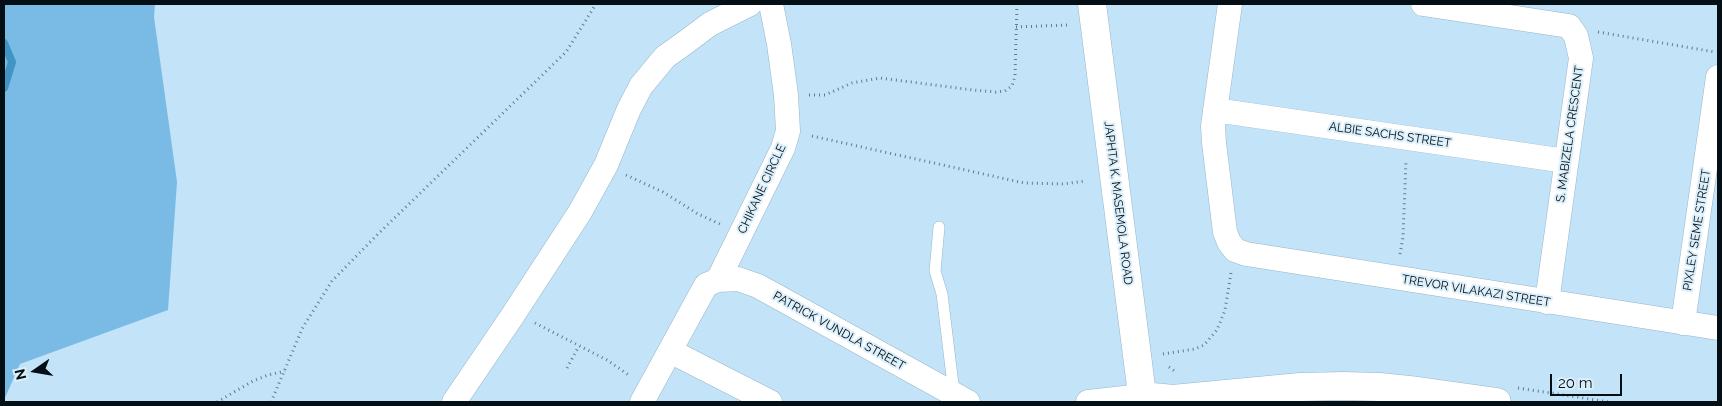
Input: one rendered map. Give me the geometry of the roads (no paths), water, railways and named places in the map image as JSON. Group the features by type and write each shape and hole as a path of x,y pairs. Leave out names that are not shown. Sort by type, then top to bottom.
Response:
{"main road":[{"name":"JAPHTA K. MASEMOLA ROAD","path":"1092,4 1142,399"},
{"path":"1142,399 1173,399 1300,387 1343,386 1399,389 1497,402"}],"street":[{"path":"454,402 514,315 580,212 606,165 629,109 641,86 665,57 710,24 750,4"},
{"name":"CHIKANE CIRCLE","path":"647,394 670,351 741,234 783,148 788,131 786,95 771,4"},
{"path":"1215,110 1230,4"},
{"name":"S. MABIZELA CRESCENT","path":"1423,4 1569,26 1576,36 1581,58 1547,302"},
{"name":"PIXLEY SEME STREET","path":"1683,323 1711,184 1718,77"},
{"name":"ALBIE SACHS STREET","path":"1215,110 1566,161"},
{"name":"TREVOR VILAKAZI STREET","path":"1215,110 1214,142 1225,232 1235,250 1246,254 1718,328"},
{"name":"PATRICK VUNDLA STREET","path":"712,283 738,279 758,286 959,400"},
{"path":"670,351 770,402"},
{"path":"1088,402 1142,399"}],"lane":[{"path":"939,227 935,271 942,294 959,400"}],"waterway":[{"path":"4,43 12,62 4,88"}]}
